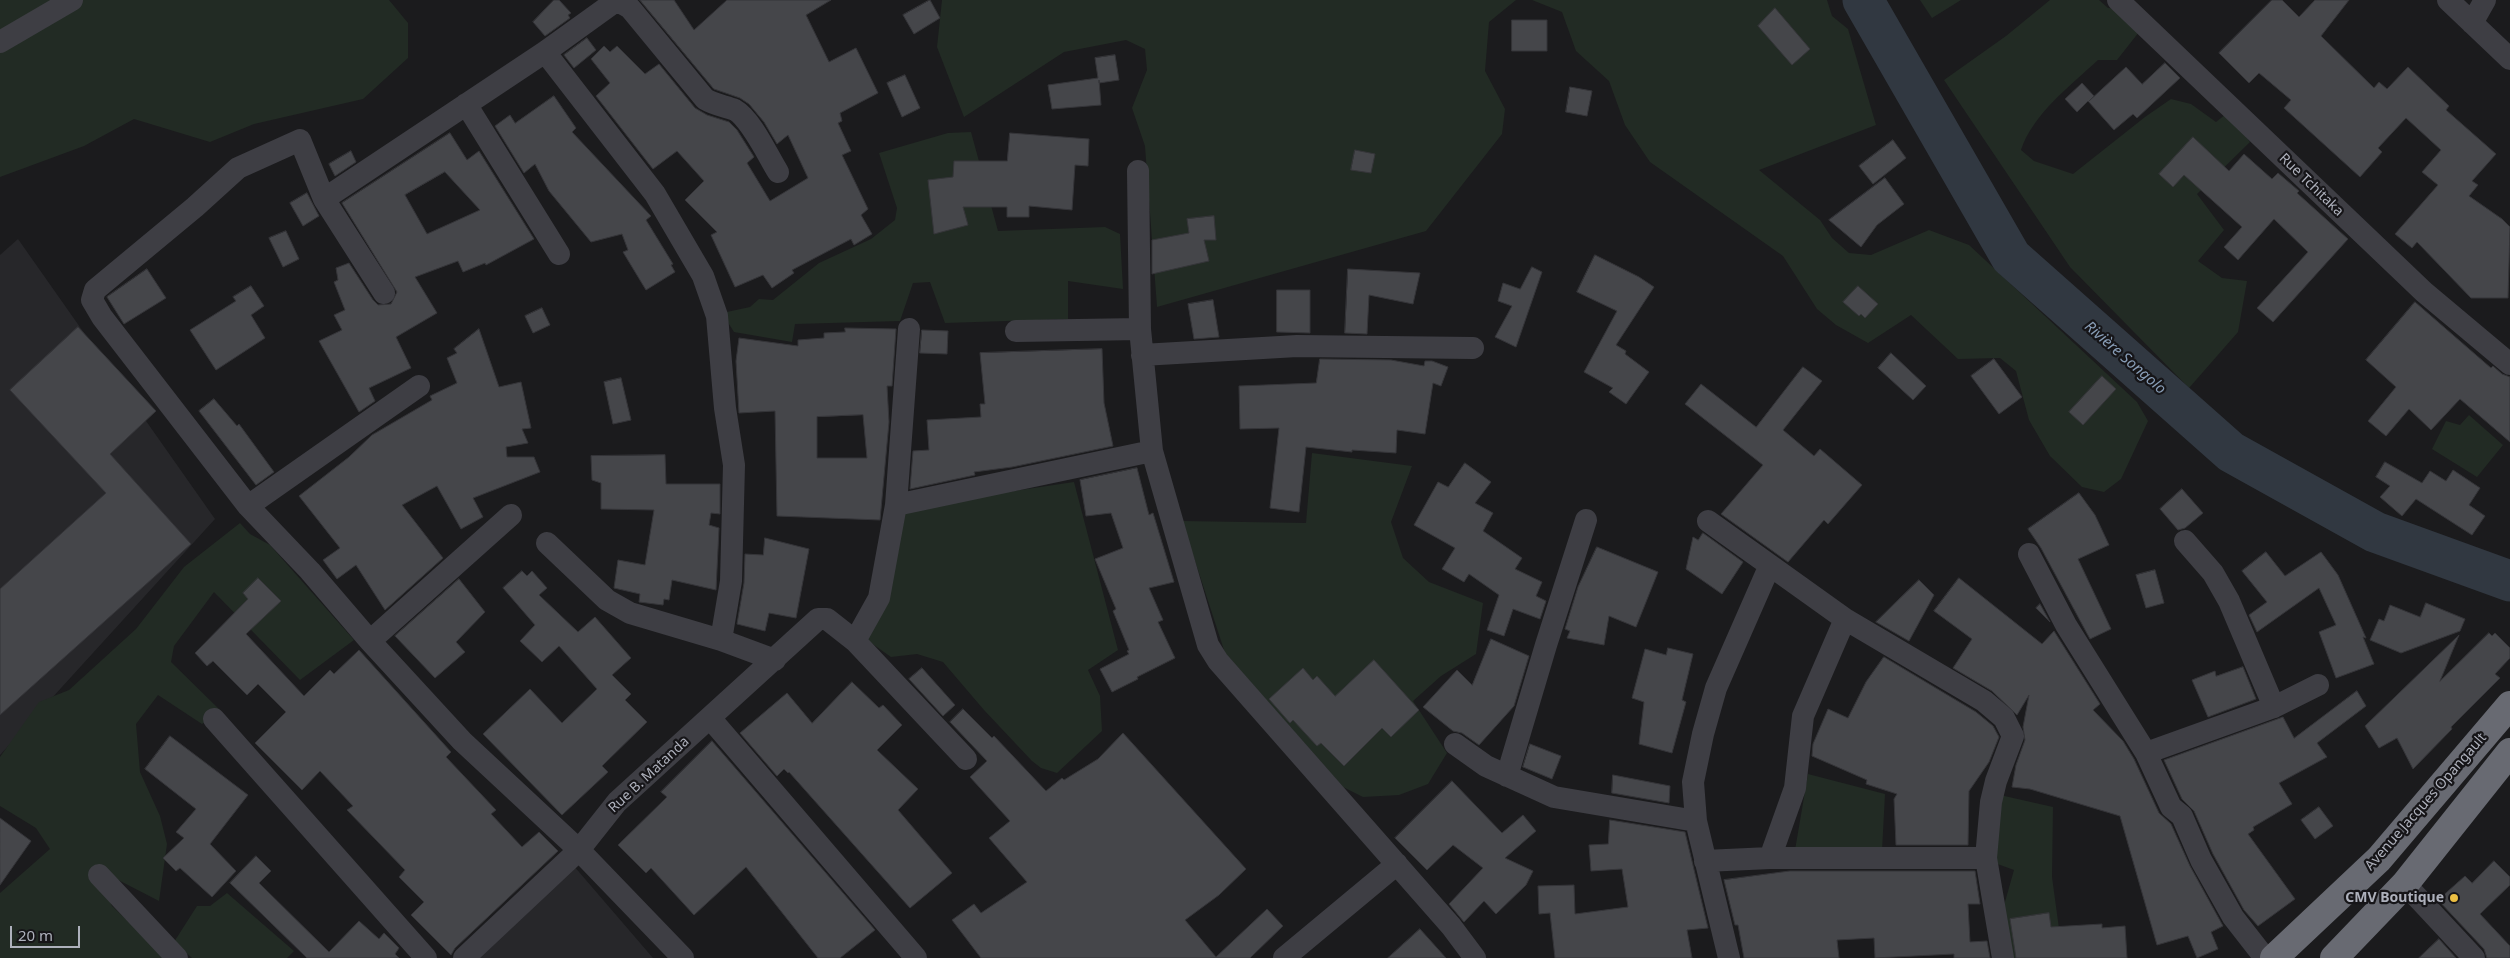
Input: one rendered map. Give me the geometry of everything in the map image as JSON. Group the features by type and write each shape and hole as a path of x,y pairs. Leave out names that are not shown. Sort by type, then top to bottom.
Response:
{"highway":[{"name":"Avenue Jacques Opangault","path":"2274,958 2379,859 2510,705"},
{"path":"2334,958 2405,884 2510,752"}],"street":[{"path":"0,42 72,0"},
{"name":"Rue Tchitaka","path":"2118,0 2424,292 2510,364"},
{"path":"2448,0 2510,59"},
{"path":"2472,23 2485,0"},
{"path":"324,199 545,52 613,3 621,3 630,8 705,99 715,105 735,110 744,117 778,172"},
{"path":"545,52 655,194 703,276 717,316 725,408 734,465 731,581 721,640"},
{"path":"466,104 559,254"},
{"path":"384,293 324,199 300,140 238,168 195,207 95,290 92,300 102,317 248,506 310,571 370,641 462,741 579,850 683,958"},
{"path":"1138,171 1140,329 1152,451 1208,645 1218,662 1451,926 1475,958"},
{"path":"909,329 896,505 880,598 855,641 966,758"},
{"path":"1016,332 1140,329"},
{"path":"1142,355 1297,346 1473,348"},
{"path":"248,506 419,386"},
{"path":"896,505 1152,451"},
{"path":"370,641 511,515"},
{"path":"1507,776 1546,644 1586,520"},
{"path":"1708,521 1845,619 1959,685 2004,718 2013,736 1996,781 1991,802 1986,858 2002,958"},
{"path":"2185,541 2213,573 2229,601 2274,707"},
{"path":"547,543 607,600 630,612 721,640 775,660"},
{"path":"2030,554 2066,625 2146,753 2171,806 2182,816 2201,860 2233,917 2265,958"},
{"path":"1729,958 1696,820 1693,782 1702,734 1716,688 1770,565"},
{"name":"Rue B. Matanda","path":"464,958 579,850 617,802 818,619 827,619 855,641"},
{"path":"1770,858 1795,788 1804,716 1845,619"},
{"path":"2146,753 2274,707 2318,685"},
{"path":"710,718 916,958"},
{"path":"214,719 426,958"},
{"path":"1455,744 1486,766 1554,797 1696,820"},
{"path":"1706,862 1770,858 1986,858"},
{"path":"1284,958 1397,864"},
{"path":"99,875 177,958"},
{"path":"2405,884 2474,958"}],"shaded area":[{"path":"0,0 389,0 408,23 408,58 363,99 254,124 210,142 134,119 84,146 0,177"},
{"path":"942,0 1516,0 1489,22 1485,71 1505,109 1502,134 1426,231 1157,307 1145,146 1132,108 1147,70 1145,49 1126,40 1064,52 964,117 937,47"},
{"path":"1532,0 1827,0 1832,16 1848,29 1876,125 1759,170 1820,220 1832,238 1849,253 1871,255 1929,230 1969,245 2137,402 2148,421 2121,479 2104,492 2082,487 2050,456 2029,420 2016,371 2000,358 1958,359 1911,315 1868,343 1836,325 1817,309 1783,256 1650,162 1625,125 1609,81 1576,51 1562,12"},
{"path":"1920,0 1961,0 1932,18"},
{"path":"2050,0 2099,0 2108,8 2119,9 2139,32 2117,60 2098,60 2064,90 2034,124 2021,150 2034,161 2073,174 2145,117 2171,99 2191,104 2216,122 2226,114 2234,119 2250,142 2197,194 2224,230 2198,261 2222,278 2247,281 2238,332 2189,388 2070,267 1944,80 2006,36"},
{"path":"971,132 998,231 1105,227 1120,234 1123,289 1068,281 1068,319 945,323 930,282 913,283 900,321 795,324 792,342 734,332 722,313 750,307 759,299 773,300 819,263 871,239 895,220 897,208 879,153 948,133"},
{"path":"18,239 215,519 0,755 0,255"},
{"path":"2469,415 2503,445 2477,477 2432,449 2446,421 2460,425"},
{"path":"1312,453 1412,466 1391,522 1403,558 1429,582 1483,603 1476,654 1441,676 1413,701 1447,753 1428,784 1399,795 1363,797 1343,787 1225,653 1182,521 1306,523"},
{"path":"1074,482 1118,650 1088,670 1100,696 1102,731 1057,773 1041,768 1032,761 984,710 943,662 917,654 891,657 867,640 906,507"},
{"path":"240,523 250,534 270,545 354,640 300,680 214,592 174,646 171,662 221,711 202,724 158,695 136,724 140,772 160,816 167,844 159,901 95,868 112,906 157,949 163,958 0,958 0,893 50,849 36,828 0,806 0,757 39,702 69,690 136,629 184,567"},
{"path":"1808,774 1885,794 1882,851 1795,850"},
{"path":"2000,795 2053,807 2052,877 2063,958 2010,958 2003,909 2014,870 1992,862"},
{"path":"573,865 653,958 473,958"},
{"path":"227,893 294,951 287,958 192,958 174,942 197,906 210,906"}],"building":[{"path":"554,0 559,0 571,13 568,15 570,18 545,36 533,22"},
{"path":"640,0 674,0 694,30 727,0 831,0 806,15 829,62 856,48 878,93 840,113 842,121 838,123 851,151 842,155 868,209 861,215 872,234 854,245 851,239 792,270 794,273 772,288 763,275 735,287 711,235 717,232 685,200 704,181 677,151 653,169 596,96 610,83 591,59 604,46 610,52 617,46 645,74 659,64 695,108 707,115 729,122 737,130 754,157 747,163 770,201 808,178 788,135 777,144 764,122 749,104 740,98 714,89"},
{"path":"930,0 940,18 914,34 903,15"},
{"path":"2272,0 2282,0 2299,17 2315,0 2349,0 2321,36 2374,88 2379,82 2387,89 2408,67 2449,106 2446,110 2496,154 2472,181 2478,185 2469,196 2502,219 2510,227 2508,298 2471,298 2417,242 2412,248 2395,234 2438,185 2422,172 2441,150 2406,118 2378,148 2382,152 2360,177 2284,108 2291,100 2259,73 2249,83 2219,53"},
{"path":"1775,8 1810,49 1792,65 1758,26"},
{"path":"1512,20 1547,20 1547,51 1512,51"},
{"path":"587,38 596,50 574,68 564,55"},
{"path":"1115,55 1119,80 1099,83 1101,105 1052,109 1048,85 1098,78 1095,58"},
{"path":"2165,63 2180,78 2137,118 2133,114 2114,130 2088,101 2077,112 2065,99 2082,83 2094,96 2089,101 2126,67 2142,84"},
{"path":"905,75 920,108 902,117 887,83"},
{"path":"1570,87 1592,91 1587,116 1566,112"},
{"path":"554,96 576,128 572,132 651,216 646,220 673,264 671,265 675,272 646,290 623,252 628,250 622,234 591,242 549,191 535,164 524,173 495,126 510,115 515,123"},
{"path":"450,133 467,160 479,151 534,239 486,265 485,263 463,272 458,261 415,277 437,313 396,337 411,368 369,388 375,401 359,412 319,341 342,330 334,315 345,310 334,282 338,280 336,268 349,263 378,305 391,304 397,292 342,203","holes":["445,172 480,210 427,234 405,195"]},
{"path":"1010,133 1089,139 1088,166 1075,165 1072,210 1029,206 1029,217 1007,217 1007,207 963,207 968,225 934,234 928,180 953,177 954,161 1007,161"},
{"path":"2193,137 2229,171 2244,154 2272,179 2278,173 2299,191 2297,193 2348,239 2273,322 2257,308 2308,252 2274,219 2238,260 2224,247 2242,227 2184,175 2173,187 2159,174"},
{"path":"1893,140 1906,158 1873,184 1859,166"},
{"path":"1355,150 1375,154 1371,173 1351,170"},
{"path":"351,151 356,162 335,176 329,164"},
{"path":"1885,178 1904,204 1877,225 1861,247 1829,220"},
{"path":"307,193 319,216 303,226 290,203"},
{"path":"1214,216 1216,240 1204,240 1209,261 1152,274 1152,240 1189,233 1187,219"},
{"path":"286,231 299,259 283,267 269,238"},
{"path":"1595,255 1639,277 1654,287 1616,345 1626,351 1625,354 1649,372 1626,404 1609,392 1613,388 1584,372 1617,311 1577,292"},
{"path":"1532,267 1542,272 1516,347 1495,337 1512,306 1498,301 1503,283 1520,289"},
{"path":"147,269 166,298 124,324 107,297"},
{"path":"1348,269 1420,273 1413,304 1369,295 1367,334 1345,333"},
{"path":"251,286 264,306 251,315 265,338 216,370 190,330 236,301 233,297"},
{"path":"1858,286 1878,304 1865,318 1861,314 1859,316 1843,302"},
{"path":"1277,290 1310,290 1310,333 1277,332"},
{"path":"1213,300 1219,337 1194,339 1188,304"},
{"path":"2415,302 2491,368 2493,366 2502,374 2510,377 2510,442 2460,399 2431,430 2409,409 2386,436 2368,421 2396,387 2366,360"},
{"path":"542,308 550,325 533,333 525,316"},
{"path":"78,327 156,411 110,454 191,544 0,715 0,589 106,493 10,390"},
{"path":"845,328 896,329 892,386 887,386 889,422 880,520 777,516 775,411 739,413 736,361 739,338 798,346 798,340 824,338 824,333 845,332","holes":["863,415 867,458 817,458 817,417"]},
{"path":"479,329 499,387 521,382 531,428 522,429 528,443 506,447 507,457 534,457 540,472 473,498 483,517 461,529 437,486 402,505 443,558 385,610 356,565 337,579 323,560 340,548 299,496 349,457 372,435 432,400 430,396 457,383 447,358 457,353 454,349"},
{"path":"922,330 948,331 947,354 920,353"},
{"path":"1102,349 1104,403 1113,446 1012,467 974,472 975,475 910,489 913,451 929,450 927,420 981,417 980,404 985,404 980,353"},
{"path":"1891,353 1926,386 1913,400 1878,368"},
{"path":"1320,359 1391,360 1424,366 1425,361 1432,361 1448,367 1441,386 1433,383 1425,434 1397,430 1396,453 1352,450 1352,452 1306,447 1299,512 1270,508 1279,428 1240,429 1239,386 1316,383"},
{"path":"1994,359 2022,397 1999,414 1971,376"},
{"path":"1803,367 1822,381 1783,430 1814,456 1820,449 1862,485 1828,524 1824,520 1788,562 1721,514 1763,465 1685,404 1701,384 1756,427"},
{"path":"2102,376 2116,389 2083,425 2069,412"},
{"path":"621,378 631,420 613,424 604,382"},
{"path":"214,399 237,426 239,424 274,472 256,485 199,411"},
{"path":"665,455 666,484 720,484 720,514 711,513 709,525 719,528 716,590 672,580 669,600 664,599 663,605 639,602 640,594 614,588 618,560 645,565 654,510 601,509 601,483 592,480 591,456"},
{"path":"2385,462 2422,483 2430,471 2446,481 2453,470 2480,488 2469,505 2485,516 2472,535 2416,499 2402,516 2380,497 2390,486 2376,477"},
{"path":"1465,463 1491,482 1475,503 1493,513 1483,531 1522,558 1515,569 1542,582 1536,596 1546,601 1540,619 1513,609 1504,636 1487,630 1499,595 1469,574 1464,582 1442,569 1455,548 1414,525 1438,482 1448,487"},
{"path":"1137,468 1149,515 1153,513 1174,582 1149,588 1163,620 1158,622 1175,658 1112,692 1100,669 1129,654 1127,651 1129,650 1113,611 1116,609 1095,559 1123,548 1111,513 1086,516 1080,480"},
{"path":"2182,489 2203,513 2185,528 2178,530 2160,509"},
{"path":"2079,493 2095,515 2109,545 2078,559 2111,629 2090,639 2041,548 2028,529"},
{"path":"1703,533 1743,562 1722,594 1686,569 1693,537 1698,540"},
{"path":"765,538 809,549 796,618 769,613 765,631 737,624 744,583 745,554 763,555"},
{"path":"1597,547 1658,572 1636,627 1609,616 1604,645 1567,638 1570,631 1565,629 1578,587"},
{"path":"2266,552 2285,576 2321,552 2338,575 2366,638 2363,637 2374,664 2336,678 2319,632 2336,625 2319,588 2257,632 2249,615 2267,602 2242,571"},
{"path":"2155,570 2164,603 2146,608 2136,575"},
{"path":"522,571 527,576 532,571 547,588 539,595 578,632 595,617 631,658 612,675 631,694 625,700 647,722 602,766 608,772 562,815 483,734 530,689 562,723 597,689 559,646 542,662 520,641 535,625 503,588"},
{"path":"258,578 281,601 246,634 304,696 330,670 334,674 359,650 451,752 446,757 496,810 491,814 522,847 539,832 558,851 455,948 451,955 411,915 424,902 399,877 405,870 347,810 353,806 320,771 302,790 255,743 286,712 258,684 247,695 213,661 207,666 195,653 248,599 243,593"},
{"path":"1959,578 2042,644 2054,631 2100,704 2093,710 2123,741 2134,759 2159,813 2171,824 2190,866 2223,926 2211,932 2218,949 2197,958 2188,936 2157,945 2120,816 2030,789 2012,787 2016,765 2025,740 2023,727 2029,695 2017,715 1992,691 1953,668 1972,639 1934,611"},
{"path":"459,579 485,612 456,642 465,652 435,678 395,636"},
{"path":"1919,580 1934,595 1909,641 1876,622"},
{"path":"2426,603 2465,619 2460,631 2401,653 2370,640 2379,619 2384,621 2390,605 2420,617"},
{"path":"2040,604 2050,622 2036,608"},
{"path":"2489,633 2492,636 2495,633 2510,648 2510,658 2495,674 2500,678 2451,727 2452,729 2413,769 2397,738 2379,748 2365,726 2459,635 2440,681"},
{"path":"1491,639 1529,656 1514,706 1479,745 1462,733 1453,731 1423,707 1457,670 1472,685"},
{"path":"1668,648 1693,654 1682,700 1686,702 1672,753 1639,744 1644,702 1632,698 1645,649 1666,655"},
{"path":"1884,657 1976,712 1993,726 1999,737 1989,762 1969,791 1968,845 1896,845 1894,799 1897,794 1866,784 1867,780 1812,756 1813,744 1828,709 1848,718 1866,682"},
{"path":"1374,660 1419,710 1391,737 1382,728 1344,766 1321,743 1317,746 1293,720 1290,723 1269,699 1303,668 1313,680 1317,676 1335,696"},
{"path":"2243,667 2256,699 2208,717 2192,680 2215,671 2216,676"},
{"path":"922,668 955,705 943,716 909,679"},
{"path":"852,682 879,708 883,705 902,725 877,750 918,789 898,810 952,873 910,908 789,772 784,769 777,776 740,733 787,693 812,723"},
{"path":"2357,691 2366,706 2317,743 2327,757 2279,783 2292,804 2253,827 2254,830 2248,834 2295,899 2258,926 2244,910 2213,854 2194,811 2182,799 2164,760 2283,717 2294,738"},
{"path":"963,709 992,738 994,736 1046,791 1062,778 1064,780 1098,759 1123,733 1246,869 1219,895 1185,920 1216,957 1267,909 1283,926 1250,958 981,958 952,920 974,904 981,913 1027,882 989,838 1010,821 970,777 987,761 950,722"},
{"path":"170,736 248,795 210,844 236,871 212,897 180,868 176,871 163,858 184,838 176,832 196,809 145,769"},
{"path":"712,741 875,930 840,958 818,958 746,867 694,915 651,868 646,873 618,845 667,797 661,792"},
{"path":"1530,744 1561,756 1552,779 1523,767"},
{"path":"1613,775 1670,786 1669,803 1612,793"},
{"path":"1452,781 1502,833 1523,815 1536,831 1505,858 1533,871 1526,885 1496,914 1484,901 1464,922 1449,904 1483,868 1453,845 1427,870 1395,838"},
{"path":"2319,807 2333,826 2315,839 2301,820"},
{"path":"0,818 31,841 0,885"},
{"path":"1610,820 1685,832 1708,928 1687,930 1692,958 1555,958 1550,913 1539,914 1538,886 1574,885 1575,914 1628,907 1622,869 1591,871 1589,845 1608,844"},
{"path":"256,856 271,871 259,883 329,952 359,921 379,939 384,933 399,948 395,954 399,958 307,958 230,883"},
{"path":"2494,861 2510,877 2510,885 2480,914 2510,946 2510,958 2487,958 2484,949 2438,900 2465,876 2472,883"},
{"path":"1790,871 1975,871 1980,904 1968,904 1970,942 1987,941 1990,958 1954,958 1954,954 1875,958 1874,938 1837,940 1839,958 1744,958 1738,925 1735,925 1724,880"},
{"path":"2049,913 2051,927 2102,924 2102,928 2125,926 2127,958 2016,958 2010,919"},
{"path":"1420,929 1446,958 1388,958"},
{"path":"2439,939 2456,958 2419,958"}],"waterway":[{"name":"Rivière Songolo","path":"1863,0 2011,257 2231,452 2375,532 2510,581"}],"place":[{"name":"CMV Boutique","path":"2454,898"}]}
